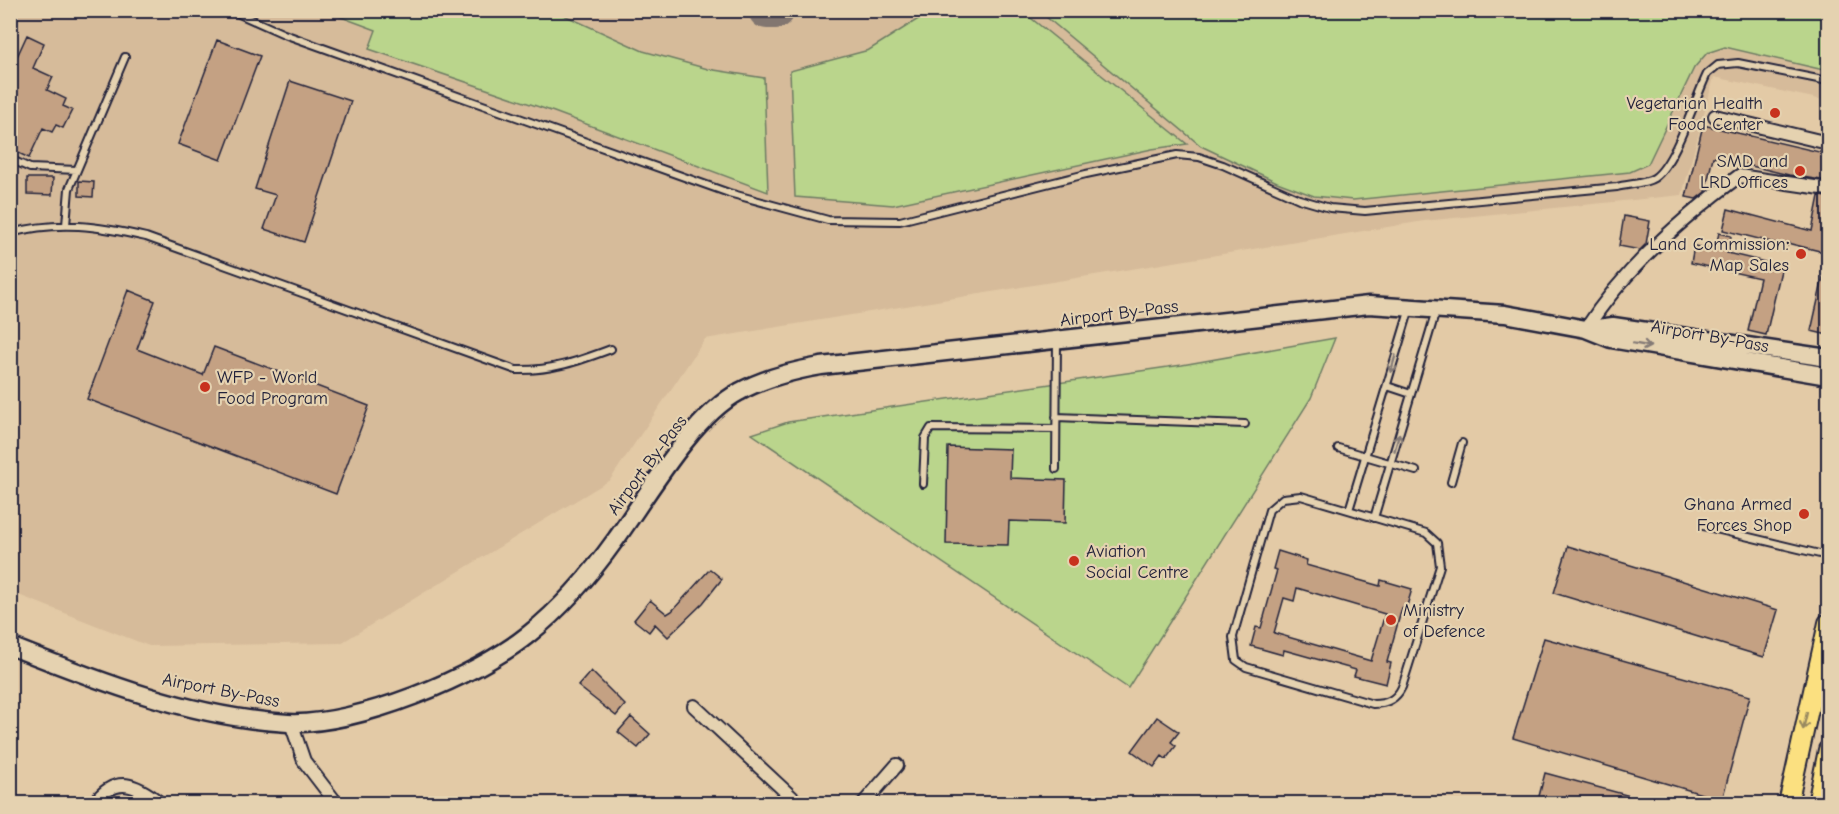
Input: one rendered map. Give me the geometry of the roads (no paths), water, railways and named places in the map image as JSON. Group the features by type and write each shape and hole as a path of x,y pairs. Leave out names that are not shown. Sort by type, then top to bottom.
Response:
{"main road":[{"name":"Airport By-Pass","path":"10,646 156,698 225,714 291,723 347,715 402,700 474,668 527,636 563,604 607,552 684,444 713,412 736,393 783,374 821,366 1369,305 1504,314 1586,329 1611,339 1828,376"},
{"name":"Airport By-Pass","path":"1586,329 1613,326 1828,358"},
{"path":"1788,804 1828,623"},
{"path":"1817,804 1828,750"}],"street":[{"path":"1715,116 1828,143"},
{"path":"1586,329 1624,276 1702,204 1739,176 1828,189"},
{"path":"694,706 799,804"},
{"path":"291,723 304,760 337,804"},
{"path":"862,804 897,765"},
{"path":"94,804 103,791 120,784 141,788 161,804"}],"lane":[{"path":"230,10 284,34 729,193 828,220 865,222 900,221 1086,174 1177,155 1199,157 1223,165 1299,199 1330,208 1365,211 1617,187 1653,179 1664,168 1675,149 1707,74 1718,65 1738,63 1828,81"},
{"path":"66,225 69,189 125,57"},
{"path":"10,159 30,168 77,170"},
{"path":"10,233 34,226 96,225 146,237 516,370 538,371 566,366 611,349"},
{"path":"1349,510 1410,308"},
{"path":"1374,518 1436,309"},
{"path":"1056,469 1057,340"},
{"path":"1387,386 1411,394"},
{"path":"1056,417 1245,424"},
{"path":"923,484 925,438 931,428 1056,429"},
{"path":"1451,482 1462,443"},
{"path":"1338,448 1365,454 1416,471"},
{"path":"1301,496 1349,510 1432,538 1437,543 1440,566 1399,694 1387,702 1373,704 1241,665 1233,653 1233,637 1269,510 1283,498 1301,496"},
{"path":"1703,526 1828,556"}],"place":[{"name":"Vegetarian Health Food Center","path":"1775,113"},
{"name":"SMD and LRD Offices","path":"1800,171"},
{"name":"Land Commission: Map Sales","path":"1801,254"},
{"name":"WFP - World Food Program","path":"205,387"},
{"name":"Ghana Armed Forces Shop","path":"1804,514"},
{"name":"Aviation Social Centre","path":"1074,561"},
{"name":"Ministry of Defence","path":"1391,620"}]}
